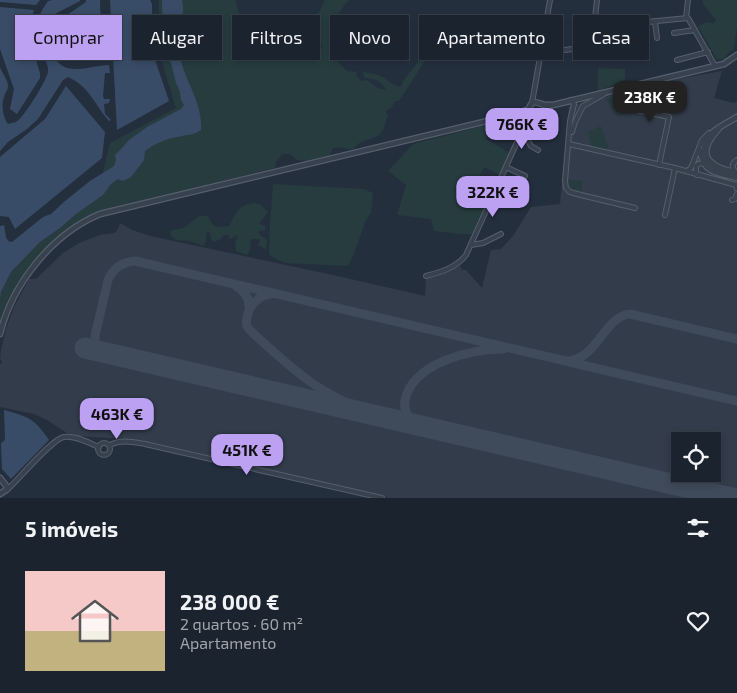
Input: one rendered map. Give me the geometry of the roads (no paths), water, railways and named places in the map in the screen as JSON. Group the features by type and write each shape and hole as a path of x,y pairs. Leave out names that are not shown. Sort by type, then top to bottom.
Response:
{"street":[{"path":"547,15 550,0"},
{"path":"595,15 597,0"},
{"path":"686,18 688,0"},
{"path":"649,22 688,18 715,66"},
{"path":"654,21 657,38"},
{"path":"674,34 695,30"},
{"path":"677,60 708,52"},
{"path":"532,104 540,102 550,105 715,66 726,63 737,55"},
{"path":"529,123 540,60"},
{"path":"569,142 575,122 582,108 585,104 605,92"},
{"path":"534,93 544,106 544,112"},
{"path":"571,100 574,104 570,121 565,181 567,190 581,196 635,208"},
{"path":"426,276 452,267 462,259 471,244 522,131 529,123 542,115 550,105"},
{"path":"636,110 669,117 659,165"},
{"path":"0,334 17,292 38,261 68,232 92,217 110,211 512,115 530,113 538,117"},
{"path":"737,117 713,132 707,138 704,146 704,156 710,165 716,169 737,175"},
{"path":"684,171 692,168 702,140 712,131 722,126"},
{"path":"522,131 531,146 538,150"},
{"path":"569,142 730,183 736,185 737,188"},
{"path":"700,145 700,156 707,168 717,174 737,175"},
{"path":"737,160 732,165 737,175"},
{"path":"697,175 696,166 701,163 704,164"},
{"path":"506,167 525,176"},
{"path":"664,215 675,168"},
{"path":"732,200 735,199 737,194"},
{"path":"471,244 483,243 501,234"},
{"path":"2,492 13,484 60,438 70,437 98,447"},
{"path":"98,447 99,452 104,455 109,452 110,446 118,441 145,444 382,498"},
{"path":"98,447 104,443 110,446"},
{"path":"2,481 13,484"},
{"path":"2,481 7,487 2,492"}],"water":[{"path":"0,0 40,0 36,5 0,2"},
{"path":"86,0 100,0 101,15 67,15 86,2"},
{"path":"110,0 150,0 152,15 132,15 132,60 155,60 169,101 117,130 113,60 122,60 122,15 111,15"},
{"path":"162,0 182,0 182,15 162,15"},
{"path":"48,1 80,1 53,15 39,15"},
{"path":"0,7 34,10 32,15 15,15 15,60 36,60 40,73 40,78 17,114 10,109 14,89 0,49"},
{"path":"45,60 57,60 61,65 73,69 109,65 110,73 105,73 103,96 104,99 110,99 109,103 104,104 105,114 111,120 109,121 82,86 68,77 63,80 38,119 8,142 0,151 0,67 8,84 3,107 8,124 16,122 29,107 47,76"},
{"path":"169,60 181,60 200,112 201,130 194,134 162,141 145,151 144,160 131,177 123,181 118,179 111,184 103,195 40,242 11,272 1,292 0,299 0,226 4,225 6,237 8,241 12,242 43,217 51,214 90,181 114,166 115,155 129,140 147,127 181,109 184,105"},
{"path":"66,86 105,132 102,158 15,229 9,217 0,216 0,157 45,119"},
{"path":"4,410 30,419 49,440 11,479 2,469 1,443 5,440"}]}
